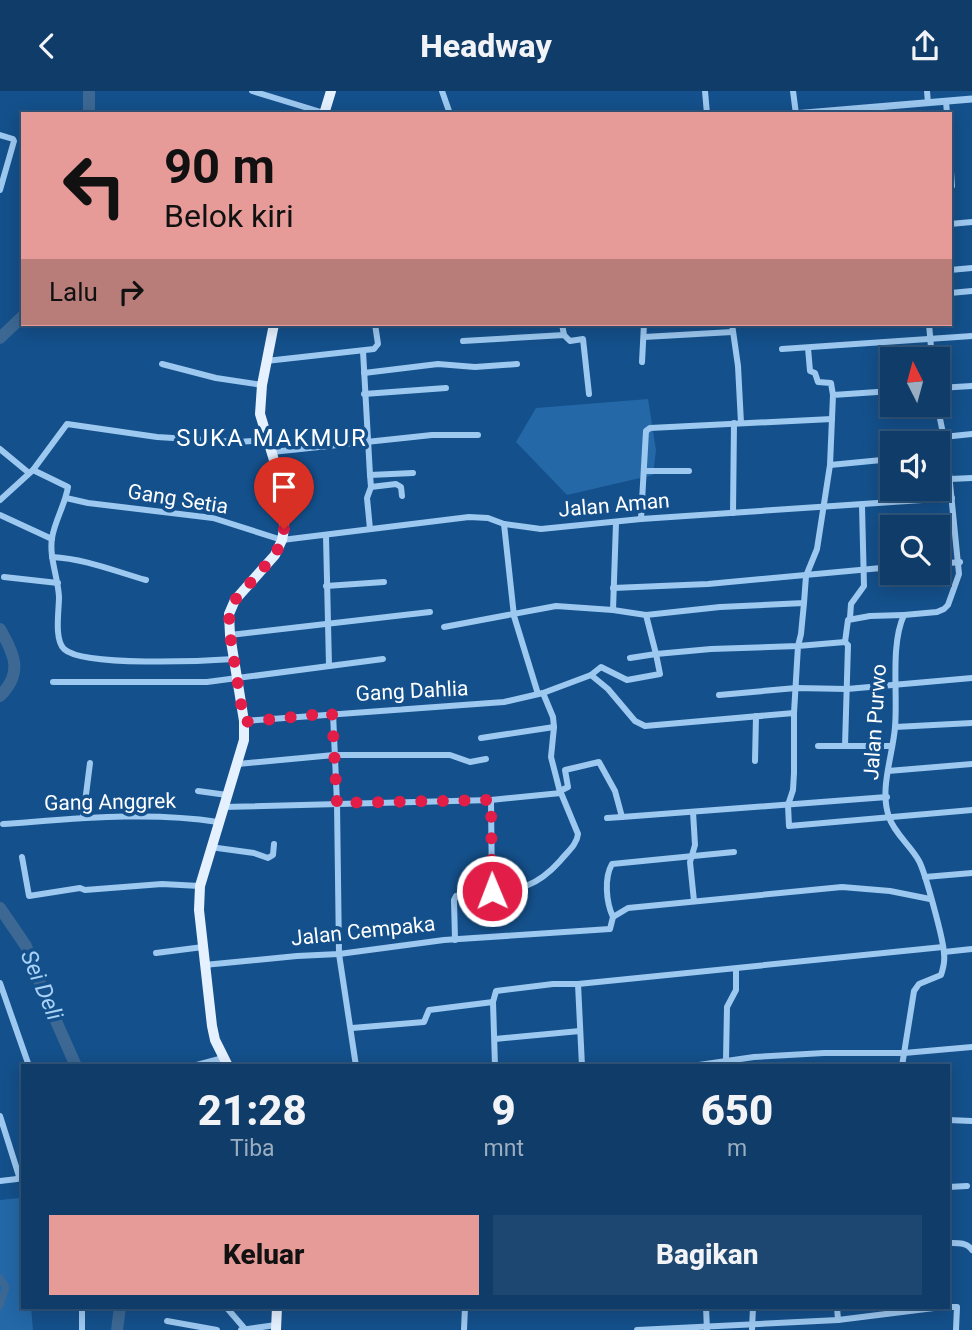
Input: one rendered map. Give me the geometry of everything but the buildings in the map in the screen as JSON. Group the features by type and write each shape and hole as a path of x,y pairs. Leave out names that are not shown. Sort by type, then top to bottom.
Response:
{"main road":[{"path":"324,112 331,91"},
{"path":"226,1062 213,1033 199,910 200,886 243,740 244,722 229,614 232,605 268,565 282,540 284,493 260,414 262,385 274,326"},
{"path":"276,1309 276,1328"}],"street":[{"path":"252,91 321,112"},
{"path":"442,91 449,112"},
{"path":"705,91 707,112"},
{"path":"793,91 794,112"},
{"path":"927,91 928,103"},
{"path":"850,112 972,99"},
{"path":"946,101 947,112"},
{"path":"916,104 917,112"},
{"path":"0,135 14,140 0,190"},
{"path":"952,224 972,222"},
{"path":"952,270 972,268"},
{"path":"952,293 972,291"},
{"path":"266,361 363,351 377,347 375,326"},
{"path":"562,326 564,335 570,341 583,339 589,394"},
{"path":"642,362 644,326"},
{"path":"929,326 931,347"},
{"path":"644,337 732,328 738,366 733,513"},
{"path":"463,341 564,335"},
{"path":"782,349 972,336"},
{"path":"808,348 810,371 815,373 818,382 831,383 833,395 830,465 817,549 806,576 802,634 798,646 793,790 788,805 790,827 972,810"},
{"path":"363,351 371,487 367,498 370,529"},
{"path":"162,364 216,378 262,385"},
{"path":"364,373 443,364 475,367 517,364"},
{"path":"950,387 972,386"},
{"path":"364,394 446,388"},
{"path":"833,395 880,392"},
{"path":"641,519 646,431 650,428 832,419"},
{"path":"0,498 31,472 69,424 158,437 238,442 267,440"},
{"path":"950,436 972,434"},
{"path":"272,451 432,435 478,435"},
{"path":"0,449 31,472 68,487 52,539 52,557 58,583 58,637 61,646 68,652 145,662 234,659"},
{"path":"830,465 880,460"},
{"path":"644,471 690,471"},
{"path":"370,475 413,473"},
{"path":"850,618 937,612 948,605 959,574 960,562 950,479 972,478"},
{"path":"371,487 396,484 401,487 402,496"},
{"name":"Gang Setia","path":"66,498 213,518 282,540"},
{"name":"Jalan Aman","path":"282,540 469,516 541,529 641,519 952,499"},
{"path":"845,746 848,645 845,642 846,624 850,618 851,604 864,588 862,506"},
{"path":"0,515 52,539"},
{"path":"613,610 616,523"},
{"path":"455,940 455,897 522,889 537,883 572,848 578,834 560,792 551,757 554,727 549,706 540,694 514,616 504,524"},
{"path":"326,536 329,666"},
{"path":"52,557 106,566 146,580"},
{"path":"950,563 960,562"},
{"path":"613,588 708,584 880,568"},
{"path":"4,577 58,583"},
{"path":"326,586 384,582"},
{"path":"444,627 556,606 646,615 720,607 804,603"},
{"path":"230,635 327,622 430,613"},
{"path":"646,615 661,672 658,676 627,680 601,667 591,675 608,689 635,721 645,726 794,713"},
{"name":"Jalan Purwo","path":"889,818 888,771 895,727 898,647 904,615"},
{"path":"630,658 711,649 845,642"},
{"path":"53,682 182,683 239,679 383,659"},
{"name":"Gang Dahlia","path":"244,722 332,713 478,705 540,694 591,675"},
{"path":"719,695 796,688 847,689 972,678"},
{"path":"332,713 340,954 356,1064"},
{"path":"755,761 756,716"},
{"path":"895,727 972,723"},
{"path":"481,738 554,727"},
{"path":"818,746 892,746"},
{"path":"238,764 334,755 450,755 470,762 486,759"},
{"path":"223,807 491,800 560,792 568,787 565,769 599,762 615,792 622,817"},
{"path":"83,818 90,763"},
{"path":"888,771 972,764"},
{"path":"198,791 227,795"},
{"path":"607,818 887,797"},
{"path":"491,800 492,891"},
{"path":"694,812 695,845 690,862 694,901"},
{"name":"Gang Anggrek","path":"3,824 83,818 158,817 218,822"},
{"path":"889,818 914,852 925,877 944,950 941,975 919,984 912,997 902,1064"},
{"path":"210,847 254,853 268,858 273,855 274,844"},
{"path":"734,852 611,864 607,890 613,916 628,908 852,887 930,899"},
{"path":"22,857 30,896 80,888 85,890 176,884 200,886"},
{"path":"925,877 972,873"},
{"name":"Jalan Cempaka","path":"204,965 297,955 340,954 455,940 610,929 613,916"},
{"path":"156,953 203,947"},
{"path":"495,1064 493,1002 494,993 501,989 736,969 823,958 972,949"},
{"path":"726,1060 727,1007 736,990 736,969"},
{"path":"0,983 28,1064"},
{"path":"578,984 582,1064"},
{"path":"352,1028 424,1022 429,1010 493,1002"},
{"path":"0,1006 9,1006"},
{"path":"495,1039 580,1031"},
{"path":"703,1064 824,1053 904,1053 972,1047"},
{"path":"767,1057 767,1064"},
{"path":"0,1116 21,1181 0,1181"},
{"path":"950,1120 972,1121"},
{"path":"0,1141 9,1139"},
{"path":"950,1187 967,1186"},
{"path":"950,1243 969,1245 972,1250"},
{"path":"950,1307 957,1307 956,1330"},
{"path":"82,1309 82,1330"},
{"path":"227,1309 243,1330 276,1328"},
{"path":"464,1330 465,1309"},
{"path":"706,1309 707,1329"},
{"path":"752,1327 753,1309"},
{"path":"837,1309 838,1320"},
{"path":"637,1330 752,1327 926,1309"},
{"path":"167,1321 217,1330"}],"shaded area":[{"path":"648,399 656,450 653,475 567,495 516,442 536,408"},
{"path":"20,1198 21,1309 31,1309 33,1330 0,1330 0,1200"}],"waterway":[{"name":"Sei Deli","path":"89,91 89,112"},
{"name":"Sei Deli","path":"0,338 21,318"},
{"name":"Sei Deli","path":"0,629 10,647 14,664 12,679 0,696"},
{"name":"Sei Deli","path":"0,908 26,946 75,1064"},
{"path":"0,1278 6,1287 0,1306"},
{"name":"Sei Deli","path":"117,1330 120,1309"}],"district":[{"name":"SUKA MAKMUR","path":"272,438"}],"route":[{"path":"284,529 275,555 235,600 229,614 244,722 332,713 337,803 491,800 492,891"}]}
